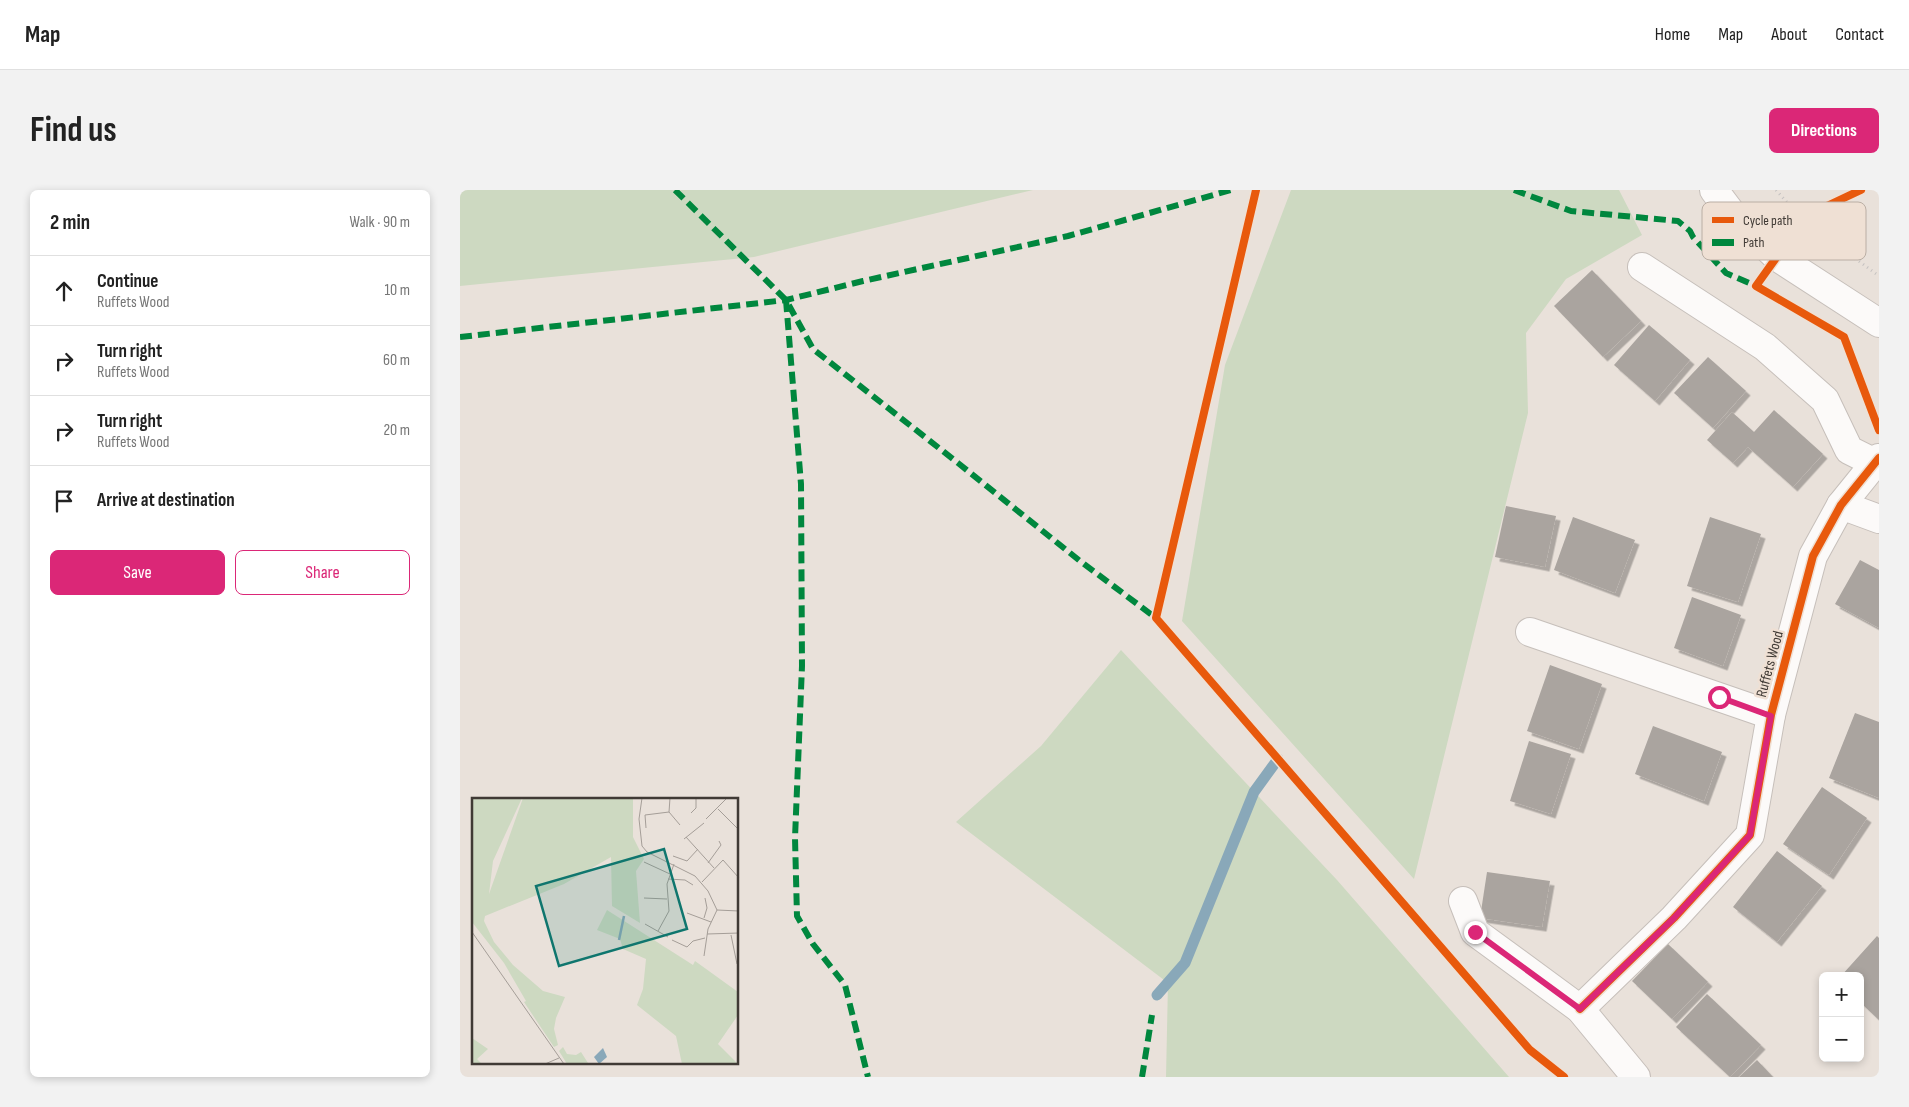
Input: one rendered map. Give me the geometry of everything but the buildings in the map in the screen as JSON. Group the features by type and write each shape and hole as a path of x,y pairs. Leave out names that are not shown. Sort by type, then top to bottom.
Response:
{"street":[{"path":"1714,190 1723,202"},
{"path":"1782,260 1879,323"},
{"name":"Ruffets Wood","path":"1580,1009 1674,918 1750,835 1771,716 1813,556 1841,505 1877,461 1849,450 1825,400 1765,348 1642,267"},
{"path":"1841,505 1879,518"},
{"name":"Ruffets Wood","path":"1530,632 1771,716"},
{"path":"1463,900 1475,932 1580,1009 1636,1077"}],"path":[{"path":"1776,190 1789,202"},
{"path":"1859,260 1879,276"}],"green space":[{"path":"460,190 1033,190 754,257 460,286"},
{"path":"1291,190 1619,190 1642,235 1566,279 1526,333 1528,413 1414,879 1182,621 1225,365"},
{"path":"1121,650 1337,880 1509,1077 1166,1077 1168,983 956,822 1041,746"}],"waterway":[{"path":"1157,995 1185,963 1254,792 1278,759"}],"marked path":[{"path":"675,190 786,300 813,349 1080,561 1156,618"},
{"path":"460,337 786,300 1068,236 1231,190"},
{"path":"1514,190 1571,211 1678,221 1690,231 1702,247"},
{"path":"1714,260 1726,273 1756,286"},
{"path":"786,300 801,484 802,666 795,838 797,916 813,944 845,985 868,1077"},
{"path":"1142,1077 1152,1015"}],"cycle path":[{"path":"1256,190 1156,618 1530,1050 1564,1077"},
{"path":"1835,202 1861,190"},
{"path":"1775,260 1756,286 1844,337 1879,430"},
{"path":"1580,1009 1674,918 1750,835 1771,715 1813,556 1841,505 1879,458"}],"route":[{"path":"1475,932 1580,1009 1674,918 1750,835 1771,716 1719,697"}]}
